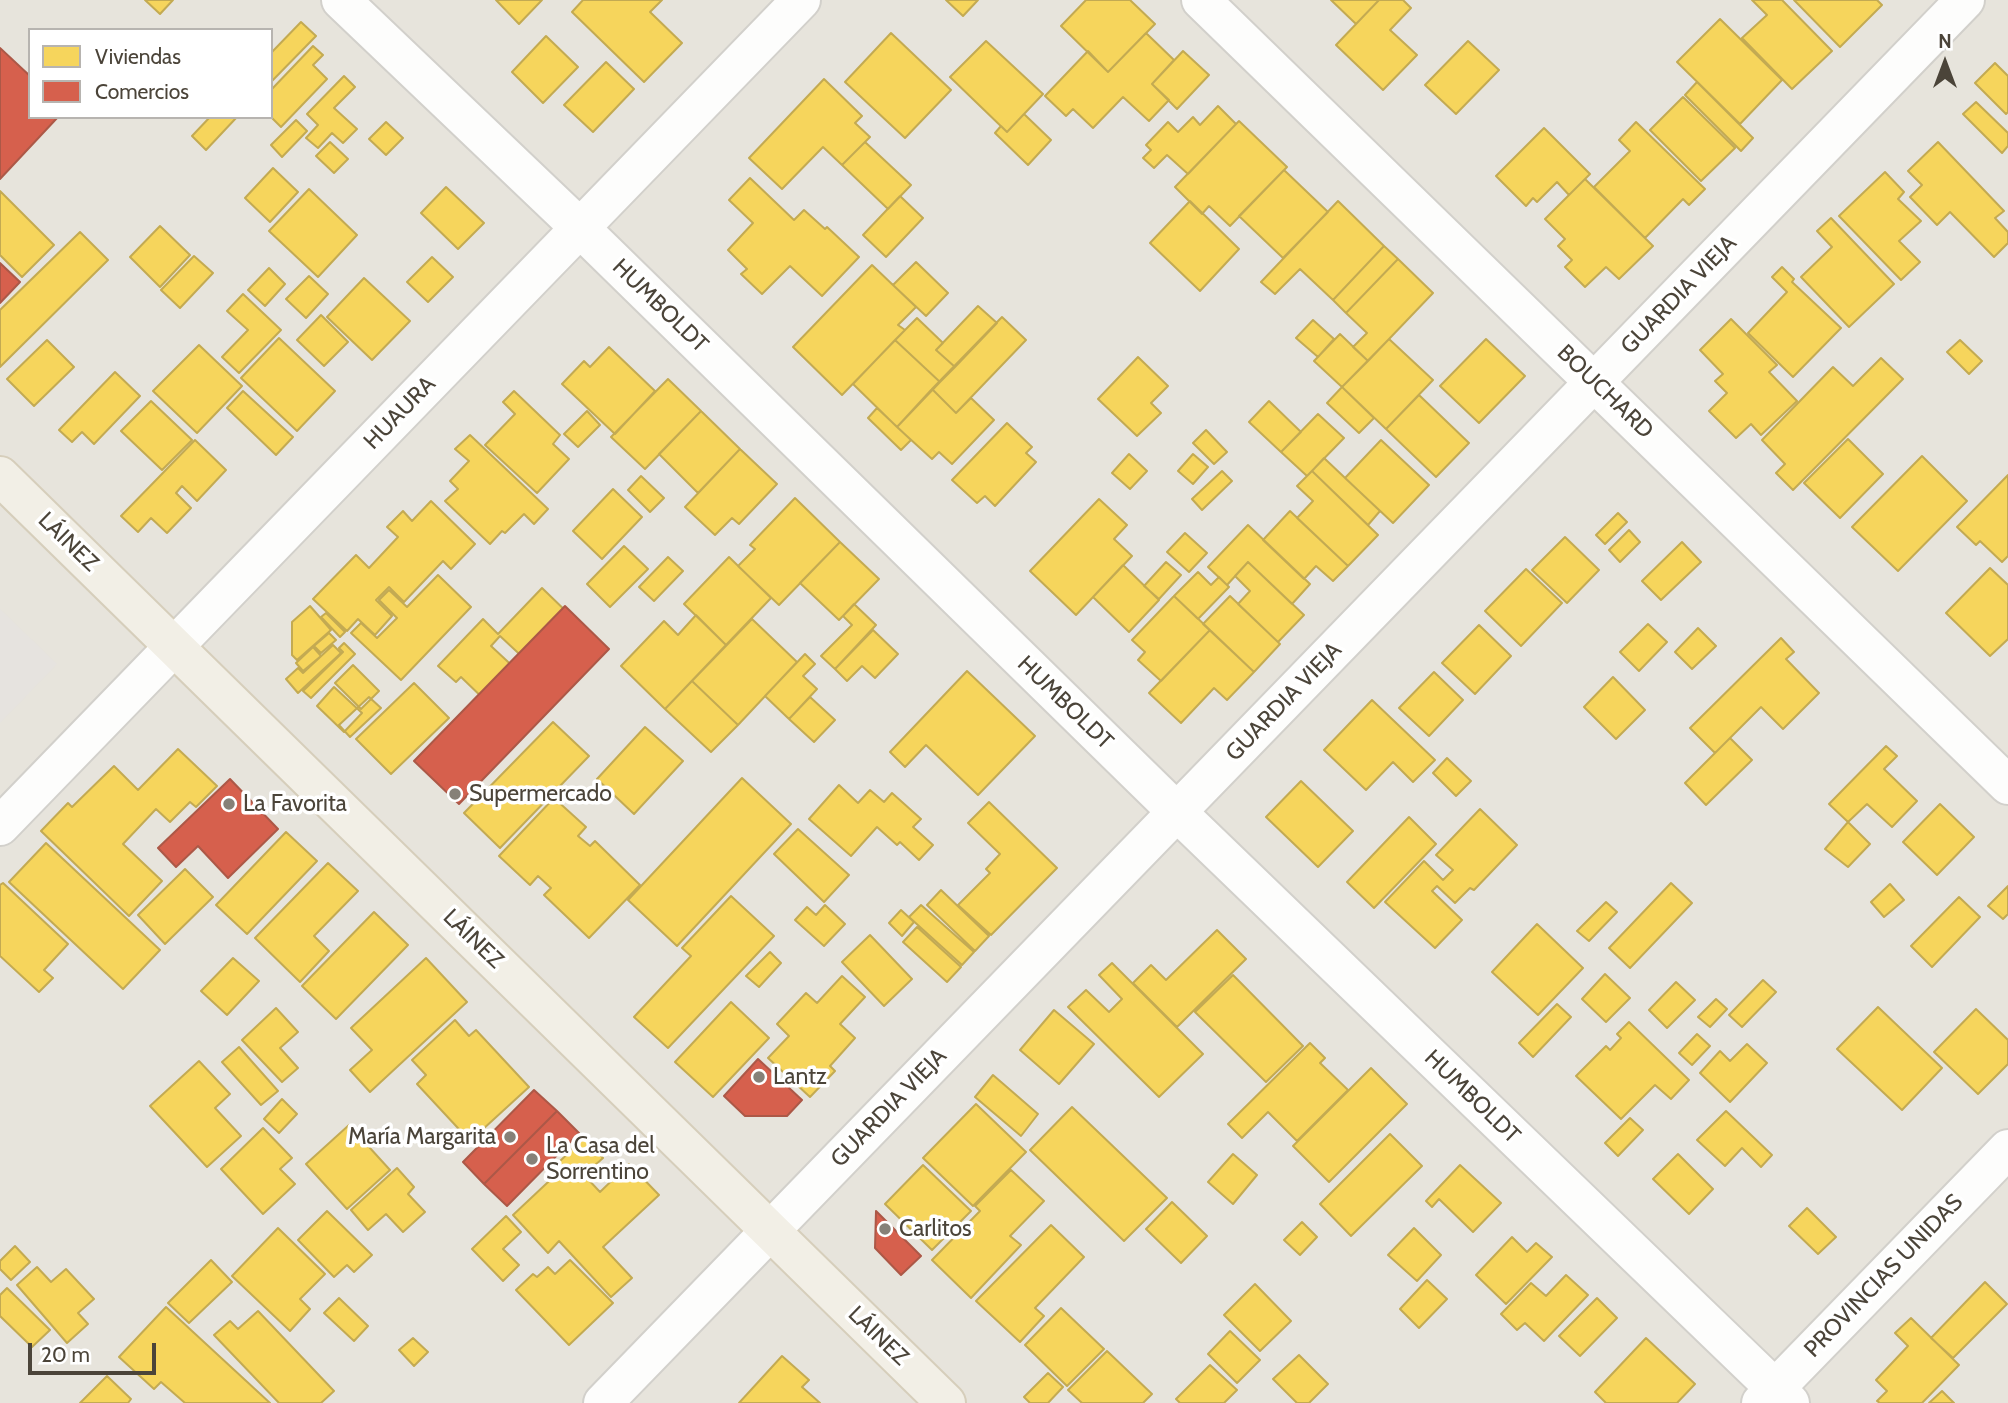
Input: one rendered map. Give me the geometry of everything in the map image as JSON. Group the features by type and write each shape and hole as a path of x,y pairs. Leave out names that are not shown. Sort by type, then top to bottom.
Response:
{"main road":[{"name":"LÁINEZ","path":"0,476 946,1403"}],"street":[{"name":"HUMBOLDT","path":"341,0 579,227 1775,1398"},
{"name":"HUAURA","path":"0,826 801,0"},
{"name":"BOUCHARD","path":"1201,0 2008,785"},
{"name":"GUARDIA VIEJA","path":"603,1403 1965,0"},
{"name":"PROVINCIAS UNIDAS","path":"1775,1398 2008,1149"}],"shaded area":[{"path":"0,0 2008,0 2008,1403 0,1403"},
{"path":"0,609 57,664 0,723"}],"building: Viviendas":[{"path":"145,0 173,0 160,14"},
{"path":"496,0 542,0 519,24"},
{"path":"583,0 662,0 650,12 682,43 644,82 572,12"},
{"path":"946,0 978,0 963,16"},
{"path":"1086,0 1130,0 1155,24 1108,72 1061,26"},
{"path":"1331,0 1379,0 1356,24"},
{"path":"1379,0 1403,0 1411,8 1390,30 1417,55 1383,90 1336,45"},
{"path":"1752,0 1782,0 1832,51 1792,89 1742,38 1767,15"},
{"path":"1794,0 1877,0 1882,5 1840,47"},
{"path":"1720,19 1782,80 1740,124 1677,62"},
{"path":"301,22 316,36 273,80 273,51"},
{"path":"891,33 951,90 905,138 845,82"},
{"path":"1146,33 1174,60 1152,84 1169,100 1149,121 1123,97 1093,128 1073,109 1066,116 1045,96 1088,51 1108,72"},
{"path":"546,36 578,67 543,103 512,72"},
{"path":"986,41 1043,94 1007,132 950,77"},
{"path":"1468,41 1499,70 1456,114 1425,85"},
{"path":"313,46 323,55 313,65 327,79 281,127 273,119 273,88"},
{"path":"1183,51 1209,75 1177,109 1152,84"},
{"path":"606,62 634,89 593,132 564,105"},
{"path":"1995,63 2008,76 2006,114 1975,83"},
{"path":"344,76 355,87 334,108 357,129 343,143 332,133 318,148 306,138 318,125 307,114"},
{"path":"824,79 862,116 855,123 870,137 842,165 823,147 782,189 749,158"},
{"path":"1697,82 1753,138 1741,151 1685,95"},
{"path":"1683,97 1735,148 1701,181 1650,130"},
{"path":"1976,102 2008,133 2008,146 2002,153 1963,114"},
{"path":"1218,106 1236,124 1188,174 1167,155 1154,168 1143,158 1151,150 1146,145 1168,122 1178,132 1193,117 1200,125"},
{"path":"1024,114 1051,140 1028,165 995,133 1001,126 1007,132"},
{"path":"208,119 235,119 206,150 192,136"},
{"path":"296,120 307,131 282,157 271,145"},
{"path":"1239,121 1287,167 1230,226 1209,206 1202,214 1175,187"},
{"path":"386,122 403,138 386,155 369,139"},
{"path":"1636,122 1705,189 1689,205 1683,199 1645,238 1594,187 1630,151 1619,140"},
{"path":"1544,128 1590,174 1569,195 1557,182 1537,202 1533,198 1526,206 1496,176"},
{"path":"330,142 348,159 334,173 316,156"},
{"path":"865,142 911,185 888,209 842,165"},
{"path":"1938,142 2004,211 1995,218 2008,232 2008,243 1994,257 1950,212 1937,225 1910,197 1922,185 1908,171"},
{"path":"273,168 298,192 270,222 245,198"},
{"path":"1284,170 1328,212 1283,258 1239,216"},
{"path":"1885,172 1904,192 1898,199 1921,221 1899,241 1920,262 1901,280 1839,216"},
{"path":"750,178 794,220 804,210 859,257 822,296 790,266 762,294 741,274 747,269 728,250 753,223 729,200"},
{"path":"1585,179 1653,246 1619,279 1606,267 1585,287 1565,267 1572,260 1558,246 1565,239 1545,219"},
{"path":"446,187 484,223 458,249 421,213"},
{"path":"309,189 357,235 318,277 269,231"},
{"path":"0,191 54,245 22,277 0,255"},
{"path":"900,196 923,218 886,257 863,235"},
{"path":"1190,201 1239,249 1200,291 1150,243"},
{"path":"1338,201 1384,246 1333,300 1300,269 1275,294 1261,282"},
{"path":"1831,218 1894,284 1849,327 1801,277 1832,247 1817,231"},
{"path":"160,226 190,255 160,287 130,257"},
{"path":"80,232 108,260 0,367 0,310"},
{"path":"1384,246 1398,259 1346,313 1333,300"},
{"path":"194,256 213,273 180,308 161,290"},
{"path":"432,257 453,277 428,302 407,282"},
{"path":"1398,259 1433,293 1368,361 1353,347 1367,333 1346,313"},
{"path":"916,262 948,293 926,316 893,285"},
{"path":"872,265 916,307 898,325 905,330 842,395 793,347"},
{"path":"1782,267 1794,279 1792,282 1841,328 1793,377 1748,333 1787,292 1772,277"},
{"path":"269,268 285,284 265,306 248,290"},
{"path":"309,276 328,294 306,318 286,299"},
{"path":"364,278 410,321 372,360 327,317"},
{"path":"243,294 281,330 239,373 222,357 248,330 227,311"},
{"path":"978,306 997,323 955,367 936,350"},
{"path":"321,315 348,342 324,366 297,340"},
{"path":"1002,317 1026,340 956,413 932,389"},
{"path":"917,318 943,343 936,350 955,367 940,382 895,340"},
{"path":"1731,319 1777,365 1769,372 1797,401 1761,435 1751,424 1736,438 1709,411 1727,393 1715,381 1723,374 1700,350"},
{"path":"1313,320 1334,339 1318,357 1296,338"},
{"path":"1340,334 1368,361 1342,387 1314,361"},
{"path":"279,338 335,391 297,431 241,378"},
{"path":"1389,339 1433,380 1386,429 1342,387"},
{"path":"1486,339 1525,376 1479,423 1440,386"},
{"path":"47,340 74,367 34,406 7,379"},
{"path":"895,340 940,382 897,427 853,384"},
{"path":"1960,340 1982,361 1969,374 1947,352"},
{"path":"199,345 242,386 197,433 153,391"},
{"path":"609,347 655,391 615,434 562,384 584,361 590,367"},
{"path":"1138,357 1168,386 1151,403 1161,413 1137,436 1098,399"},
{"path":"1881,358 1903,379 1793,490 1776,473 1785,464 1762,440 1833,367 1853,386"},
{"path":"115,372 140,396 94,444 82,432 72,442 59,430"},
{"path":"668,379 701,411 645,469 611,437"},
{"path":"1342,387 1374,418 1359,433 1327,403"},
{"path":"932,389 956,413 971,398 994,420 952,464 939,452 932,459 897,427"},
{"path":"243,391 293,437 276,455 227,408"},
{"path":"514,391 560,435 553,444 569,459 537,493 485,445 515,414 503,402"},
{"path":"1419,395 1469,443 1436,477 1386,429"},
{"path":"151,401 192,440 162,470 121,431"},
{"path":"1269,401 1301,432 1281,452 1249,422"},
{"path":"877,408 911,440 901,450 868,418"},
{"path":"587,411 600,425 578,447 564,434"},
{"path":"701,411 740,449 698,493 659,454"},
{"path":"1318,414 1344,438 1307,476 1281,452"},
{"path":"1007,423 1032,447 1026,453 1036,462 995,506 985,496 977,503 952,480"},
{"path":"1206,430 1227,452 1214,464 1193,443"},
{"path":"470,435 548,509 534,524 524,514 490,544 445,501 458,489 450,481 469,461 455,449"},
{"path":"1848,439 1883,474 1840,518 1804,483"},
{"path":"195,440 226,470 197,501 182,486 176,493 191,508 167,533 151,518 138,532 121,516"},
{"path":"1381,440 1429,485 1393,523 1345,478"},
{"path":"740,449 777,484 739,524 732,518 715,535 685,507"},
{"path":"1129,454 1147,471 1130,489 1112,473"},
{"path":"1193,454 1208,467 1193,484 1178,471"},
{"path":"1922,456 1967,501 1898,571 1852,527"},
{"path":"1324,458 1380,511 1368,525 1312,471"},
{"path":"1222,471 1232,481 1202,510 1192,499"},
{"path":"1312,471 1378,535 1348,566 1297,518 1313,501 1297,486"},
{"path":"2008,475 2008,556 2002,562 1980,541 1976,545 1957,527"},
{"path":"641,476 664,498 650,512 628,490"},
{"path":"613,489 642,517 602,559 573,531"},
{"path":"795,498 840,542 779,605 738,566 755,549 750,545"},
{"path":"1099,499 1127,525 1114,539 1132,556 1076,615 1030,571"},
{"path":"431,501 475,544 451,569 443,561 404,602 389,587 376,600 392,616 375,635 358,619 347,631 313,599 356,555 369,568 398,537 387,527 403,511 412,521"},
{"path":"1290,511 1348,566 1333,581 1316,566 1304,579 1263,540"},
{"path":"1618,513 1627,522 1605,544 1596,535"},
{"path":"1248,525 1310,584 1292,604 1248,562 1227,585 1208,567"},
{"path":"1629,530 1640,542 1620,562 1609,550"},
{"path":"1185,533 1207,553 1189,572 1167,552"},
{"path":"1565,537 1599,570 1567,603 1532,570"},
{"path":"840,542 879,579 839,620 800,583"},
{"path":"1682,542 1701,562 1661,600 1642,581"},
{"path":"624,546 648,569 610,607 587,584"},
{"path":"668,557 683,571 654,601 639,587"},
{"path":"729,557 771,598 726,645 684,604"},
{"path":"1166,562 1181,575 1159,599 1144,586"},
{"path":"1248,562 1304,615 1278,642 1238,604 1250,591 1235,576"},
{"path":"1123,565 1159,600 1129,632 1093,597"},
{"path":"1990,568 2008,585 2008,639 1990,656 1946,613"},
{"path":"1526,569 1562,603 1521,646 1485,611"},
{"path":"1198,572 1211,585 1219,577 1229,587 1198,619 1174,596"},
{"path":"438,575 471,607 401,680 351,633 361,623 377,638 397,618 379,600 389,590 407,607"},
{"path":"542,588 574,619 530,664 500,636 491,646 521,674 490,705 461,677 456,682 438,666 483,619 498,634"},
{"path":"1174,596 1210,630 1161,681 1138,660 1145,652 1132,640"},
{"path":"1230,596 1280,644 1254,672 1203,624"},
{"path":"854,604 876,625 835,669 821,656 852,625 843,616"},
{"path":"310,606 331,630 297,660 292,655 292,622"},
{"path":"326,613 345,632 340,637 321,617"},
{"path":"696,615 726,645 665,709 621,666 664,621 678,635"},
{"path":"752,619 797,662 738,725 692,681"},
{"path":"1648,624 1667,642 1639,671 1620,652"},
{"path":"1479,625 1511,656 1475,694 1442,663"},
{"path":"1698,628 1716,646 1692,669 1675,652"},
{"path":"873,630 898,654 875,678 862,666 847,681 835,669"},
{"path":"1210,630 1254,672 1227,700 1214,688 1181,723 1149,693"},
{"path":"329,633 336,640 321,653 314,646"},
{"path":"1781,638 1794,652 1786,659 1819,693 1783,729 1761,707 1715,753 1690,728"},
{"path":"344,643 355,654 311,698 303,691 343,652 339,648"},
{"path":"333,645 341,653 298,693 286,679 298,668 303,673"},
{"path":"313,647 321,656 303,671 296,663"},
{"path":"805,654 815,664 803,676 817,689 789,719 765,696"},
{"path":"353,665 379,691 361,709 335,683"},
{"path":"967,671 1035,736 978,795 926,745 905,767 890,752"},
{"path":"1434,672 1463,700 1429,736 1399,708"},
{"path":"1613,677 1645,710 1616,739 1584,707"},
{"path":"692,681 738,725 711,752 665,709"},
{"path":"414,683 449,718 391,774 356,739"},
{"path":"334,687 362,713 344,732 317,706"},
{"path":"369,697 381,708 350,737 339,725"},
{"path":"810,697 835,720 814,742 789,719"},
{"path":"1372,700 1435,760 1413,782 1393,762 1366,790 1324,750"},
{"path":"553,722 589,756 500,848 464,813"},
{"path":"645,727 683,761 634,814 597,779"},
{"path":"1730,738 1752,760 1706,805 1685,783"},
{"path":"1886,746 1897,756 1884,769 1917,801 1892,827 1867,804 1848,822 1829,804"},
{"path":"178,749 217,786 196,807 190,802 170,822 156,809 123,844 162,881 129,916 41,831 68,803 72,807 114,766 138,790"},
{"path":"1447,758 1471,781 1456,796 1433,773"},
{"path":"742,778 791,824 677,946 628,900"},
{"path":"1301,781 1353,831 1318,867 1266,817"},
{"path":"839,785 858,803 870,790 884,802 892,793 921,819 913,827 933,845 919,860 900,842 897,845 877,827 851,856 809,819"},
{"path":"554,798 586,827 578,836 590,846 595,841 640,885 589,938 544,895 551,888 538,876 530,885 499,856"},
{"path":"989,802 1057,868 991,935 958,905 990,873 986,869 1000,854 968,823"},
{"path":"1940,804 1974,837 1937,875 1903,842"},
{"path":"1480,809 1517,845 1474,890 1470,888 1455,903 1437,886 1432,891 1462,920 1435,948 1385,902 1424,861 1443,880 1453,870 1436,855"},
{"path":"1409,817 1436,844 1374,908 1347,882"},
{"path":"1848,822 1870,844 1848,867 1825,849"},
{"path":"798,829 849,875 824,902 774,854"},
{"path":"286,832 317,861 247,934 216,905"},
{"path":"46,843 160,950 123,989 9,882"},
{"path":"328,863 358,891 314,936 329,951 300,982 255,938"},
{"path":"185,869 213,897 165,944 138,915"},
{"path":"3,883 68,944 44,970 53,978 39,992 0,956 0,885"},
{"path":"1671,883 1692,903 1630,968 1609,948"},
{"path":"1890,884 1904,900 1884,917 1871,902"},
{"path":"2008,886 2008,914 2003,919 1988,906"},
{"path":"941,890 989,936 975,951 927,905"},
{"path":"731,896 774,936 668,1048 634,1017 691,956 682,948"},
{"path":"1959,897 1980,917 1932,967 1911,946"},
{"path":"1606,902 1617,912 1589,941 1577,931"},
{"path":"825,905 845,924 824,946 795,920 807,907 816,915"},
{"path":"921,905 974,952 962,965 909,917"},
{"path":"901,910 914,922 902,936 889,923"},
{"path":"374,912 408,945 336,1019 302,986"},
{"path":"1537,924 1583,968 1538,1015 1492,972"},
{"path":"917,927 961,967 947,982 903,942"},
{"path":"1217,930 1246,959 1177,1027 1133,983 1151,965 1166,980"},
{"path":"870,935 912,979 884,1006 842,962"},
{"path":"770,952 781,963 759,987 746,976"},
{"path":"233,958 259,981 227,1015 201,991"},
{"path":"426,958 467,1002 370,1092 350,1070 372,1050 351,1028"},
{"path":"1112,963 1203,1054 1159,1097 1068,1007 1086,990 1109,1012 1122,999 1099,975"},
{"path":"1605,974 1630,998 1606,1022 1582,999"},
{"path":"1233,975 1303,1046 1266,1082 1195,1012"},
{"path":"842,976 865,997 840,1024 855,1038 830,1066 835,1071 810,1097 768,1058 789,1036 777,1024 806,993 817,1003"},
{"path":"1763,980 1776,992 1742,1027 1729,1015"},
{"path":"1676,982 1695,1000 1667,1028 1649,1010"},
{"path":"1716,999 1727,1009 1710,1027 1698,1017"},
{"path":"731,1002 769,1038 713,1097 675,1062"},
{"path":"1557,1004 1571,1017 1533,1057 1519,1043"},
{"path":"1878,1007 1942,1068 1902,1110 1837,1049"},
{"path":"276,1008 298,1032 280,1048 298,1068 282,1082 242,1040"},
{"path":"1976,1009 2008,1040 2008,1064 1978,1094 1934,1052"},
{"path":"1054,1010 1094,1044 1059,1084 1020,1050"},
{"path":"455,1020 469,1036 476,1030 529,1087 470,1141 417,1084 426,1075 412,1060"},
{"path":"1629,1022 1689,1080 1671,1099 1655,1085 1621,1119 1576,1076 1606,1046 1610,1050 1621,1038 1617,1034"},
{"path":"1697,1034 1710,1046 1692,1065 1679,1053"},
{"path":"1310,1043 1325,1058 1320,1063 1348,1090 1297,1141 1268,1112 1242,1138 1228,1124"},
{"path":"1747,1044 1767,1063 1730,1102 1700,1073 1720,1051 1730,1061"},
{"path":"239,1047 278,1091 261,1105 222,1062"},
{"path":"199,1061 230,1094 215,1108 241,1136 207,1167 150,1106"},
{"path":"1371,1068 1407,1104 1329,1182 1293,1146"},
{"path":"993,1075 1038,1114 1021,1136 975,1097"},
{"path":"282,1099 297,1114 279,1133 264,1119"},
{"path":"976,1104 1026,1152 973,1206 923,1158"},
{"path":"1072,1107 1167,1198 1124,1241 1030,1150"},
{"path":"1726,1111 1772,1155 1761,1167 1742,1148 1725,1166 1697,1140"},
{"path":"1630,1118 1643,1130 1618,1156 1605,1143"},
{"path":"349,1125 390,1170 347,1209 306,1164"},
{"path":"263,1128 292,1158 280,1169 295,1184 263,1214 221,1169"},
{"path":"1390,1134 1422,1166 1351,1236 1320,1204"},
{"path":"584,1138 603,1158 584,1175 600,1192 629,1164 659,1195 603,1247 632,1278 611,1297 559,1241 548,1253 513,1215 563,1168 558,1163"},
{"path":"1233,1154 1257,1175 1233,1204 1208,1182"},
{"path":"1678,1154 1713,1189 1689,1214 1653,1179"},
{"path":"923,1165 971,1211 932,1250 885,1204"},
{"path":"1460,1165 1501,1203 1473,1232 1439,1199 1432,1207 1426,1201"},
{"path":"397,1168 414,1187 408,1194 425,1212 403,1232 386,1214 368,1230 351,1210"},
{"path":"1011,1170 1044,1201 1010,1236 1021,1245 971,1298 932,1260 980,1211 975,1206"},
{"path":"1172,1202 1207,1236 1181,1263 1146,1229"},
{"path":"1807,1208 1836,1237 1818,1254 1789,1226"},
{"path":"327,1211 372,1255 354,1272 347,1265 334,1277 298,1240"},
{"path":"506,1216 521,1232 503,1249 519,1265 503,1281 472,1249"},
{"path":"1302,1222 1317,1237 1300,1255 1284,1240"},
{"path":"1051,1225 1084,1257 1035,1308 1044,1316 1020,1342 976,1301"},
{"path":"278,1228 325,1274 300,1299 310,1309 290,1331 232,1276"},
{"path":"1414,1228 1441,1255 1417,1281 1388,1255"},
{"path":"1512,1237 1527,1252 1536,1243 1552,1257 1506,1304 1476,1275"},
{"path":"15,1246 30,1262 11,1280 0,1269 0,1261"},
{"path":"211,1260 232,1282 189,1323 168,1303"},
{"path":"570,1260 613,1303 569,1345 516,1290 533,1274 537,1277 548,1267 555,1274"},
{"path":"37,1267 51,1282 66,1269 94,1299 78,1313 88,1324 67,1343 17,1285"},
{"path":"1566,1275 1588,1295 1544,1341 1525,1323 1517,1330 1501,1314 1531,1283 1546,1296"},
{"path":"1427,1280 1447,1299 1419,1328 1400,1309"},
{"path":"1985,1282 2007,1304 1953,1358 1931,1338"},
{"path":"1255,1284 1291,1321 1260,1351 1224,1315"},
{"path":"7,1288 50,1330 32,1347 0,1316 0,1295"},
{"path":"339,1298 368,1326 354,1341 324,1313"},
{"path":"1597,1298 1617,1318 1580,1356 1559,1336"},
{"path":"166,1307 270,1403 185,1403 161,1382 154,1389 119,1357"},
{"path":"1061,1308 1104,1349 1067,1386 1025,1345"},
{"path":"258,1311 334,1391 321,1403 279,1403 214,1335 230,1321 238,1329"},
{"path":"1911,1318 1959,1365 1922,1403 1880,1403 1877,1401 1887,1391 1876,1380 1908,1346 1895,1333"},
{"path":"1230,1331 1260,1360 1237,1383 1208,1354"},
{"path":"413,1338 428,1352 414,1366 399,1350"},
{"path":"1646,1338 1695,1384 1677,1403 1606,1403 1595,1392"},
{"path":"1107,1351 1152,1394 1143,1403 1082,1403 1068,1390"},
{"path":"1299,1355 1328,1384 1309,1403 1297,1403 1273,1379"},
{"path":"782,1356 809,1380 802,1387 820,1403 739,1403"},
{"path":"1210,1365 1237,1390 1224,1403 1180,1403 1176,1399"},
{"path":"1048,1373 1063,1387 1048,1403 1030,1403 1024,1397"},
{"path":"107,1376 131,1399 128,1403 80,1403"},
{"path":"1942,1391 1954,1403 1929,1403"}],"building: Comercios":[{"path":"0,48 28,74 28,119 56,119 0,179"},
{"path":"0,263 20,282 0,303"},
{"path":"565,606 609,649 459,804 414,761"},
{"name":"La Favorita","path":"230,779 278,829 228,878 198,846 176,867 158,848"},
{"name":"Lantz","path":"758,1059 802,1100 787,1116 745,1116 724,1096"},
{"name":"María Margarita","path":"534,1090 557,1111 484,1184 463,1162"},
{"name":"La Casa del Sorrentino","path":"557,1111 579,1133 507,1206 484,1184"},
{"name":"Carlitos","path":"876,1211 921,1256 901,1275 875,1248"}],"place":[{"name":"Supermercado","path":"455,794"},
{"name":"La Favorita","path":"229,804"},
{"name":"Lantz","path":"759,1077"},
{"name":"María Margarita","path":"510,1137"},
{"name":"La Casa del Sorrentino","path":"532,1159"},
{"name":"Carlitos","path":"885,1229"}]}
